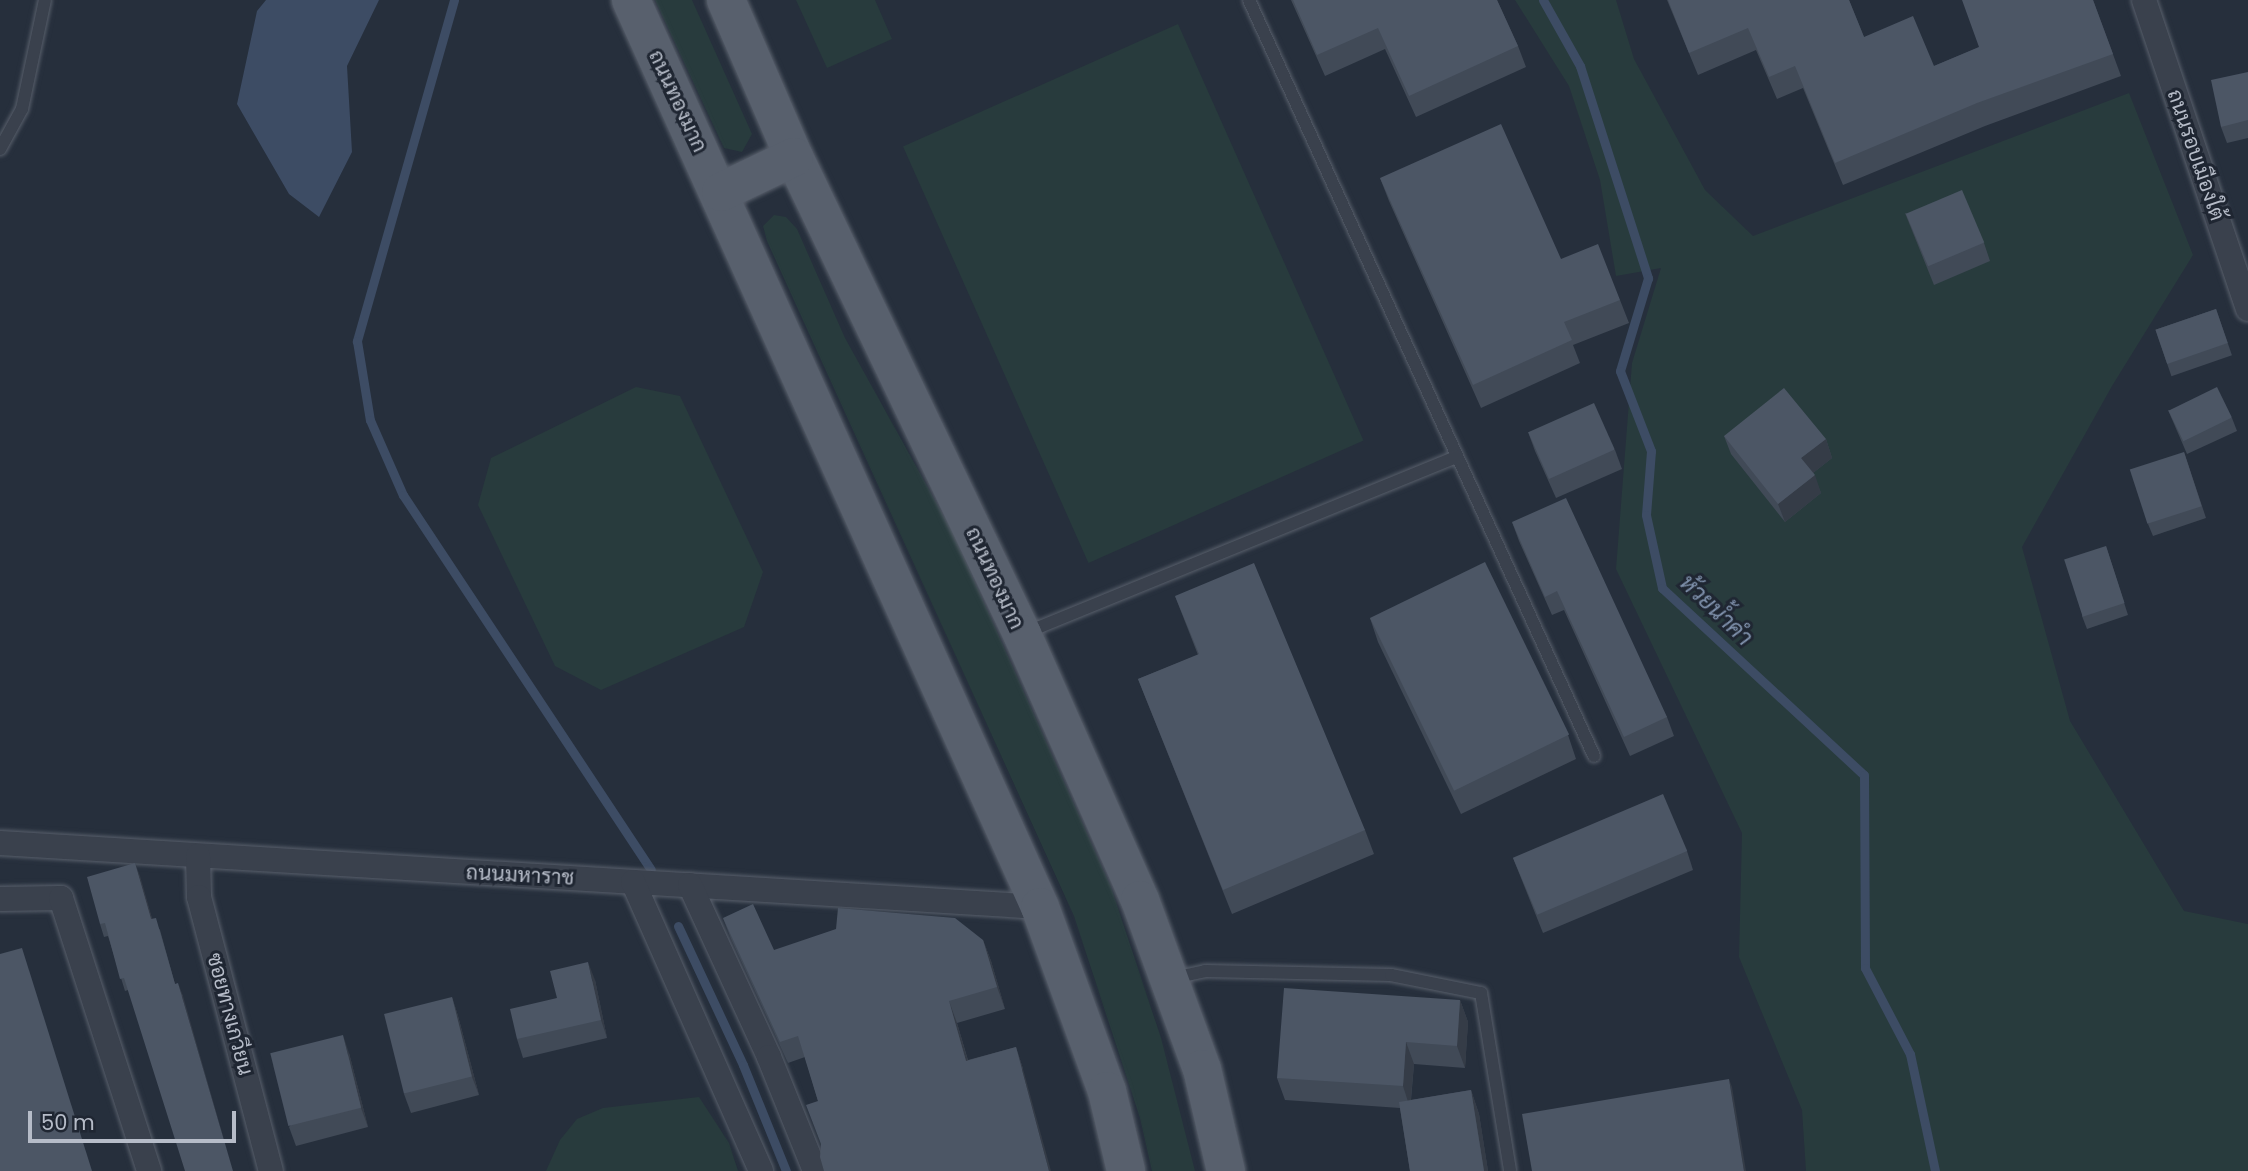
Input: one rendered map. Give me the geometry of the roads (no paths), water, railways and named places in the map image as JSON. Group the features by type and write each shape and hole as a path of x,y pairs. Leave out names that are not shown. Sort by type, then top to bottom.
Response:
{"main road":[{"name":"ถนนทองมาก","path":"631,0 720,192 1040,907 1107,1091 1126,1171"},
{"name":"ถนนทองมาก","path":"726,0 794,157 1022,634 1140,900 1202,1069 1226,1171"},
{"path":"720,192 794,157"}],"street":[{"name":"ถนนรอบเมืองใต้","path":"2144,0 2248,310"},
{"name":"ถนนมหาราช","path":"0,843 1040,907"},
{"name":"ซอยทางเกวียน","path":"198,856 199,897 271,1171"},
{"path":"633,882 761,1171"},
{"path":"690,885 769,1057 815,1171"},
{"path":"0,900 61,898 149,1171"}],"lane":[{"path":"0,149 22,109 45,0"},
{"path":"1249,0 1594,757"},
{"path":"1022,634 1455,457"},
{"path":"1169,979 1206,971 1391,975 1481,993 1510,1171"}],"water":[{"path":"266,0 379,0 347,66 352,152 319,217 289,194 237,104 257,11"}],"waterway":[{"path":"454,0 357,341 370,420 403,495 651,869"},
{"name":"ห้วยน้ำคำ","path":"1543,0 1580,66 1648,278 1620,371 1651,451 1646,515 1662,588 1864,775 1865,968 1910,1054 1935,1171"},
{"path":"678,926 743,1065 786,1171"}]}
